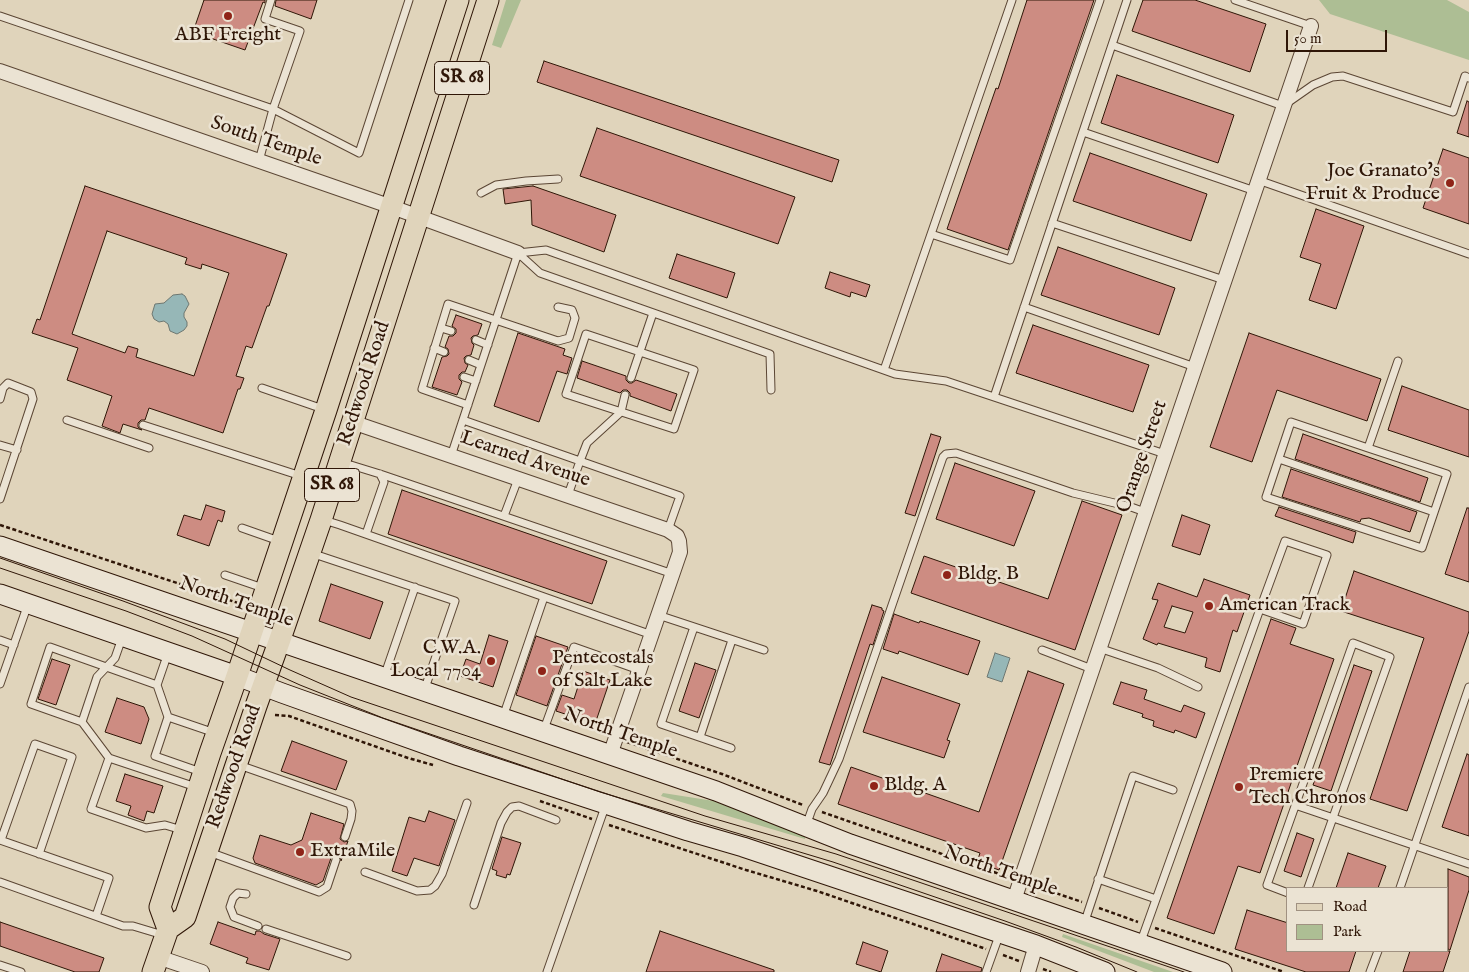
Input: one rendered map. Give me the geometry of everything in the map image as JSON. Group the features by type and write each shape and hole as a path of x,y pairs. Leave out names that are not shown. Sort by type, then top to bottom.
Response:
{"main road":[{"name":"Redwood Road","path":"167,932 160,907 326,410 458,0"},
{"name":"Redwood Road","path":"156,964 167,932 185,916 262,686 321,520 488,0"},
{"name":"North Temple","path":"0,546 716,791 850,844 1222,972"},
{"path":"0,594 237,676 441,750 603,813 688,831 743,847 1036,945 1105,972"}],"street":[{"name":"Orange Street","path":"1014,900 1311,26"},
{"name":"South Temple","path":"0,71 418,216 518,253"},
{"name":"Learned Avenue","path":"352,422 673,532 679,541 680,552 672,574"},
{"path":"610,755 672,574"},
{"path":"1029,968 1036,945"},
{"path":"156,964 202,972"}],"lane":[{"path":"259,161 273,109 300,31 265,19 271,0"},
{"path":"0,16 273,109 359,153 409,0"},
{"path":"884,370 1012,0"},
{"path":"931,234 1010,260 1100,0"},
{"path":"994,397 1127,0"},
{"path":"1235,0 1311,26"},
{"path":"1112,45 1283,106 1313,84 1332,77 1342,76 1454,112 1465,76 1469,78"},
{"path":"1083,132 1256,185 1469,254"},
{"path":"480,193 496,185 558,179"},
{"path":"1052,223 1224,280"},
{"path":"518,253 546,250 894,374 946,381 1165,454"},
{"path":"518,253 540,273 770,354 771,390"},
{"path":"451,456 518,253"},
{"path":"468,405 422,388 448,304 558,341 569,338 575,318 572,310 558,307"},
{"path":"1024,307 1195,367"},
{"path":"631,378 653,313"},
{"path":"441,328 450,331"},
{"path":"586,334 640,352 694,370 674,429 566,394 586,334"},
{"path":"476,340 488,345"},
{"path":"434,348 444,352"},
{"path":"469,360 482,364"},
{"path":"1368,448 1398,361"},
{"path":"429,365 438,368"},
{"path":"464,377 476,381"},
{"path":"0,381 31,392 33,399 0,499"},
{"path":"0,398 8,383"},
{"path":"262,388 326,410"},
{"path":"568,496 587,443 621,412 625,394"},
{"path":"67,420 149,448"},
{"path":"463,420 680,496 668,530"},
{"path":"1291,422 1368,448 1447,474 1422,548 1266,497 1291,422"},
{"path":"143,425 303,477"},
{"path":"0,444 17,450"},
{"path":"806,826 812,809 823,793 839,760 943,458 946,454 956,453 1073,494 1145,512"},
{"path":"1279,459 1434,512"},
{"path":"340,462 672,574"},
{"path":"366,534 384,482 380,474"},
{"path":"504,516 518,479"},
{"path":"321,520 366,534 652,635"},
{"path":"242,528 282,542"},
{"path":"1140,944 1260,609 1286,541 1327,555 1303,624 1260,609"},
{"path":"310,552 455,601 424,691"},
{"path":"225,575 266,589"},
{"path":"384,678 415,588"},
{"path":"503,718 544,596"},
{"path":"0,684 28,604"},
{"path":"658,615 764,650"},
{"path":"694,627 661,724 731,748"},
{"path":"82,722 97,676 115,658 122,636"},
{"path":"0,640 14,645"},
{"path":"700,737 732,640"},
{"path":"1286,892 1267,886 1352,643 1390,657 1308,887"},
{"path":"157,685 50,647 31,704 82,722 109,758 201,780"},
{"path":"543,732 574,647 640,670"},
{"path":"1099,648 1158,668 1198,687"},
{"path":"1042,650 1092,668"},
{"path":"168,652 157,685 168,717 155,756 201,780"},
{"path":"1400,887 1469,687"},
{"path":"168,717 217,733"},
{"path":"39,854 72,757 35,744 0,840 39,854 109,878 96,916"},
{"path":"109,758 92,809 146,828 165,824 184,831"},
{"path":"236,764 350,804 352,811 351,819 345,837"},
{"path":"1084,925 1133,776 1173,790"},
{"path":"365,872 417,891 430,890 435,886 442,874 467,803"},
{"path":"1295,805 1469,864"},
{"path":"474,905 501,823 507,812 512,807 519,806 556,820"},
{"path":"547,972 603,813"},
{"path":"206,851 319,892 326,887 336,860"},
{"path":"1098,880 1156,899"},
{"path":"0,882 123,926 167,932"},
{"path":"246,894 238,893 232,898 230,907 234,917 258,926"},
{"path":"266,929 347,956"},
{"path":"986,972 1000,933"},
{"path":"1370,972 1378,952"},
{"path":"0,965 21,972"}],"path":[{"path":"0,525 238,603"},
{"path":"276,715 289,716 436,766"},
{"path":"534,799 603,813 746,870 817,891 993,952 1029,968 1051,972"},
{"path":"819,811 1004,876"},
{"path":"1037,887 1273,970 1284,972"}],"green space":[{"path":"506,0 521,0 501,48 492,45"},
{"path":"1319,0 1447,0 1469,12 1469,60 1330,14"},
{"path":"663,793 714,801 805,836 805,839 661,796"},
{"path":"1063,934 1173,972 1154,972 1062,937"}],"water":[{"path":"182,294 189,304 184,313 187,326 177,334 170,331 168,324 164,321 159,322 154,319 152,314 155,304 164,303 173,295"},
{"path":"995,653 1010,658 1002,682 987,677"}],"building":[{"name":"ABF Freight","path":"204,0 265,0 245,50 193,32"},
{"path":"276,0 317,0 311,19 275,6"},
{"path":"1027,0 1094,0 1008,250 947,229 996,88 998,89"},
{"path":"1143,0 1195,0 1266,24 1250,72 1132,31"},
{"path":"544,61 839,160 832,182 537,82"},
{"path":"1117,75 1234,115 1218,163 1101,123"},
{"path":"1467,101 1469,102 1469,137 1457,133"},
{"path":"597,128 795,197 778,244 580,176"},
{"name":"Joe Granato's Fruit & Produce","path":"1443,149 1469,158 1469,224 1423,208"},
{"path":"1090,153 1207,194 1191,241 1073,201"},
{"path":"85,186 287,254 252,348 246,346 236,376 244,378 240,389 238,389 223,433 149,408 145,420 141,420 138,423 138,427 142,430 123,424 120,433 102,426 112,396 67,380 78,348 32,333 37,319 40,320","holes":["107,231 187,258 185,264 201,269 202,264 229,273 194,376 136,357 138,349 128,346 125,353 72,334"]},
{"path":"533,186 616,215 604,252 532,225 531,200 505,204 503,189"},
{"path":"1316,209 1364,226 1336,309 1309,300 1321,264 1300,257"},
{"path":"1058,247 1175,288 1159,335 1041,295"},
{"path":"677,254 735,273 727,298 669,278"},
{"path":"830,272 870,285 866,297 851,292 850,297 825,288"},
{"path":"456,315 482,324 478,335 471,338 474,345 471,355 464,358 465,363 468,365 465,372 459,375 459,379 462,382 457,395 432,387 442,357 449,354 448,349 445,347 449,336 453,336 456,333 456,329 452,326"},
{"path":"1033,325 1149,365 1133,412 1016,373"},
{"path":"518,333 565,349 563,355 572,358 567,374 557,371 539,422 494,406"},
{"path":"1249,333 1381,379 1367,421 1277,390 1252,462 1210,447"},
{"path":"582,361 626,376 626,380 629,383 636,380 677,394 671,411 630,396 627,390 623,390 620,393 577,378"},
{"path":"1402,386 1469,410 1469,457 1388,430"},
{"path":"931,434 941,437 915,516 905,513"},
{"path":"1303,434 1428,478 1420,502 1295,459"},
{"path":"955,463 1035,491 1014,546 936,519"},
{"path":"1291,469 1417,512 1410,532 1369,518 1361,519 1360,522 1282,497"},
{"path":"402,490 607,561 592,604 388,534"},
{"name":"Bldg. B","path":"1082,501 1122,515 1075,650 911,593 924,556 1048,599"},
{"path":"206,505 225,511 222,522 218,520 209,546 177,535 184,515 201,520"},
{"path":"1279,507 1356,532 1353,543 1275,516"},
{"path":"1467,508 1469,508 1469,582 1445,574"},
{"name":"American Track","path":"1182,515 1210,525 1200,555 1172,546"},
{"path":"1354,571 1469,612 1469,631 1407,811 1370,799 1424,638 1341,611"},
{"path":"1204,579 1250,595 1237,632 1233,630 1220,672 1205,667 1207,658 1158,643 1157,645 1143,639 1158,600 1152,599 1158,583 1197,597","holes":["1172,606 1193,612 1185,633 1164,627"]},
{"path":"331,584 383,602 370,639 319,621"},
{"path":"872,605 882,608 884,611 873,645 870,644 830,765 819,762"},
{"path":"894,614 980,641 968,675 899,651 898,654 883,649"},
{"name":"Premiere Tech Chronos","path":"1271,619 1296,628 1290,644 1334,659 1260,873 1238,866 1214,934 1167,918"},
{"name":"C.W.A. Local 7704","path":"489,635 508,641 493,687 460,676 466,659 480,664"},
{"name":"Pentecostals of Salt Lake","path":"536,636 568,647 547,706 516,695"},
{"path":"52,659 70,665 56,705 38,699"},
{"path":"695,663 716,670 699,718 679,711"},
{"path":"1354,665 1372,671 1331,791 1313,785"},
{"path":"583,671 610,680 595,724 556,711 562,695 574,699"},
{"name":"Bldg. A","path":"1028,671 1064,684 999,870 977,862 980,853 838,804 851,767 979,812"},
{"path":"882,677 960,704 947,740 950,741 944,758 863,732"},
{"path":"1121,682 1147,690 1144,699 1181,712 1184,705 1205,713 1196,738 1175,730 1174,733 1153,726 1154,721 1142,717 1143,714 1113,704"},
{"path":"117,698 144,707 149,719 141,744 105,732"},
{"path":"292,741 347,761 336,790 281,771"},
{"path":"1467,754 1469,755 1469,836 1442,827"},
{"path":"125,774 163,786 154,813 147,811 144,821 128,815 131,806 116,801"},
{"path":"429,811 455,820 439,866 414,858 407,876 392,871 409,817 425,822"},
{"name":"ExtraMile","path":"311,813 344,824 340,839 344,842 348,841 341,861 337,855 331,858 323,881 316,885 255,863 253,858 260,835 291,845 302,840"},
{"path":"1297,833 1314,839 1301,877 1284,871"},
{"path":"502,837 521,843 510,875 507,874 506,878 496,875 497,871 492,869"},
{"path":"1348,853 1386,866 1378,887 1336,887"},
{"path":"1448,869 1469,877 1469,890 1450,950 1449,887"},
{"path":"1247,910 1286,922 1286,952 1356,952 1349,972 1306,972 1235,949"},
{"path":"0,922 104,958 99,972 75,972 0,946"},
{"path":"218,922 255,935 256,931 260,931 280,939 269,970 246,963 248,958 210,944"},
{"path":"660,931 774,970 774,972 646,972"},
{"path":"863,942 888,951 881,972 856,964"},
{"path":"1450,951 1443,972 1403,972 1410,952"},
{"path":"942,954 982,968 981,972 936,972"}],"tram line":[{"path":"0,558 225,639 351,697 705,816 836,854 1184,972"},
{"path":"0,568 126,611 192,636 300,685 383,718 600,792 833,862 1005,921 1137,972"}],"place":[{"name":"ABF Freight","path":"228,16"},
{"name":"Joe Granato's Fruit & Produce","path":"1450,183"},
{"name":"Bldg. B","path":"947,575"},
{"name":"American Track","path":"1209,606"},
{"name":"C.W.A. Local 7704","path":"491,661"},
{"name":"Pentecostals of Salt Lake","path":"542,671"},
{"name":"Bldg. A","path":"874,786"},
{"name":"Premiere Tech Chronos","path":"1239,787"},
{"name":"ExtraMile","path":"300,852"}]}
